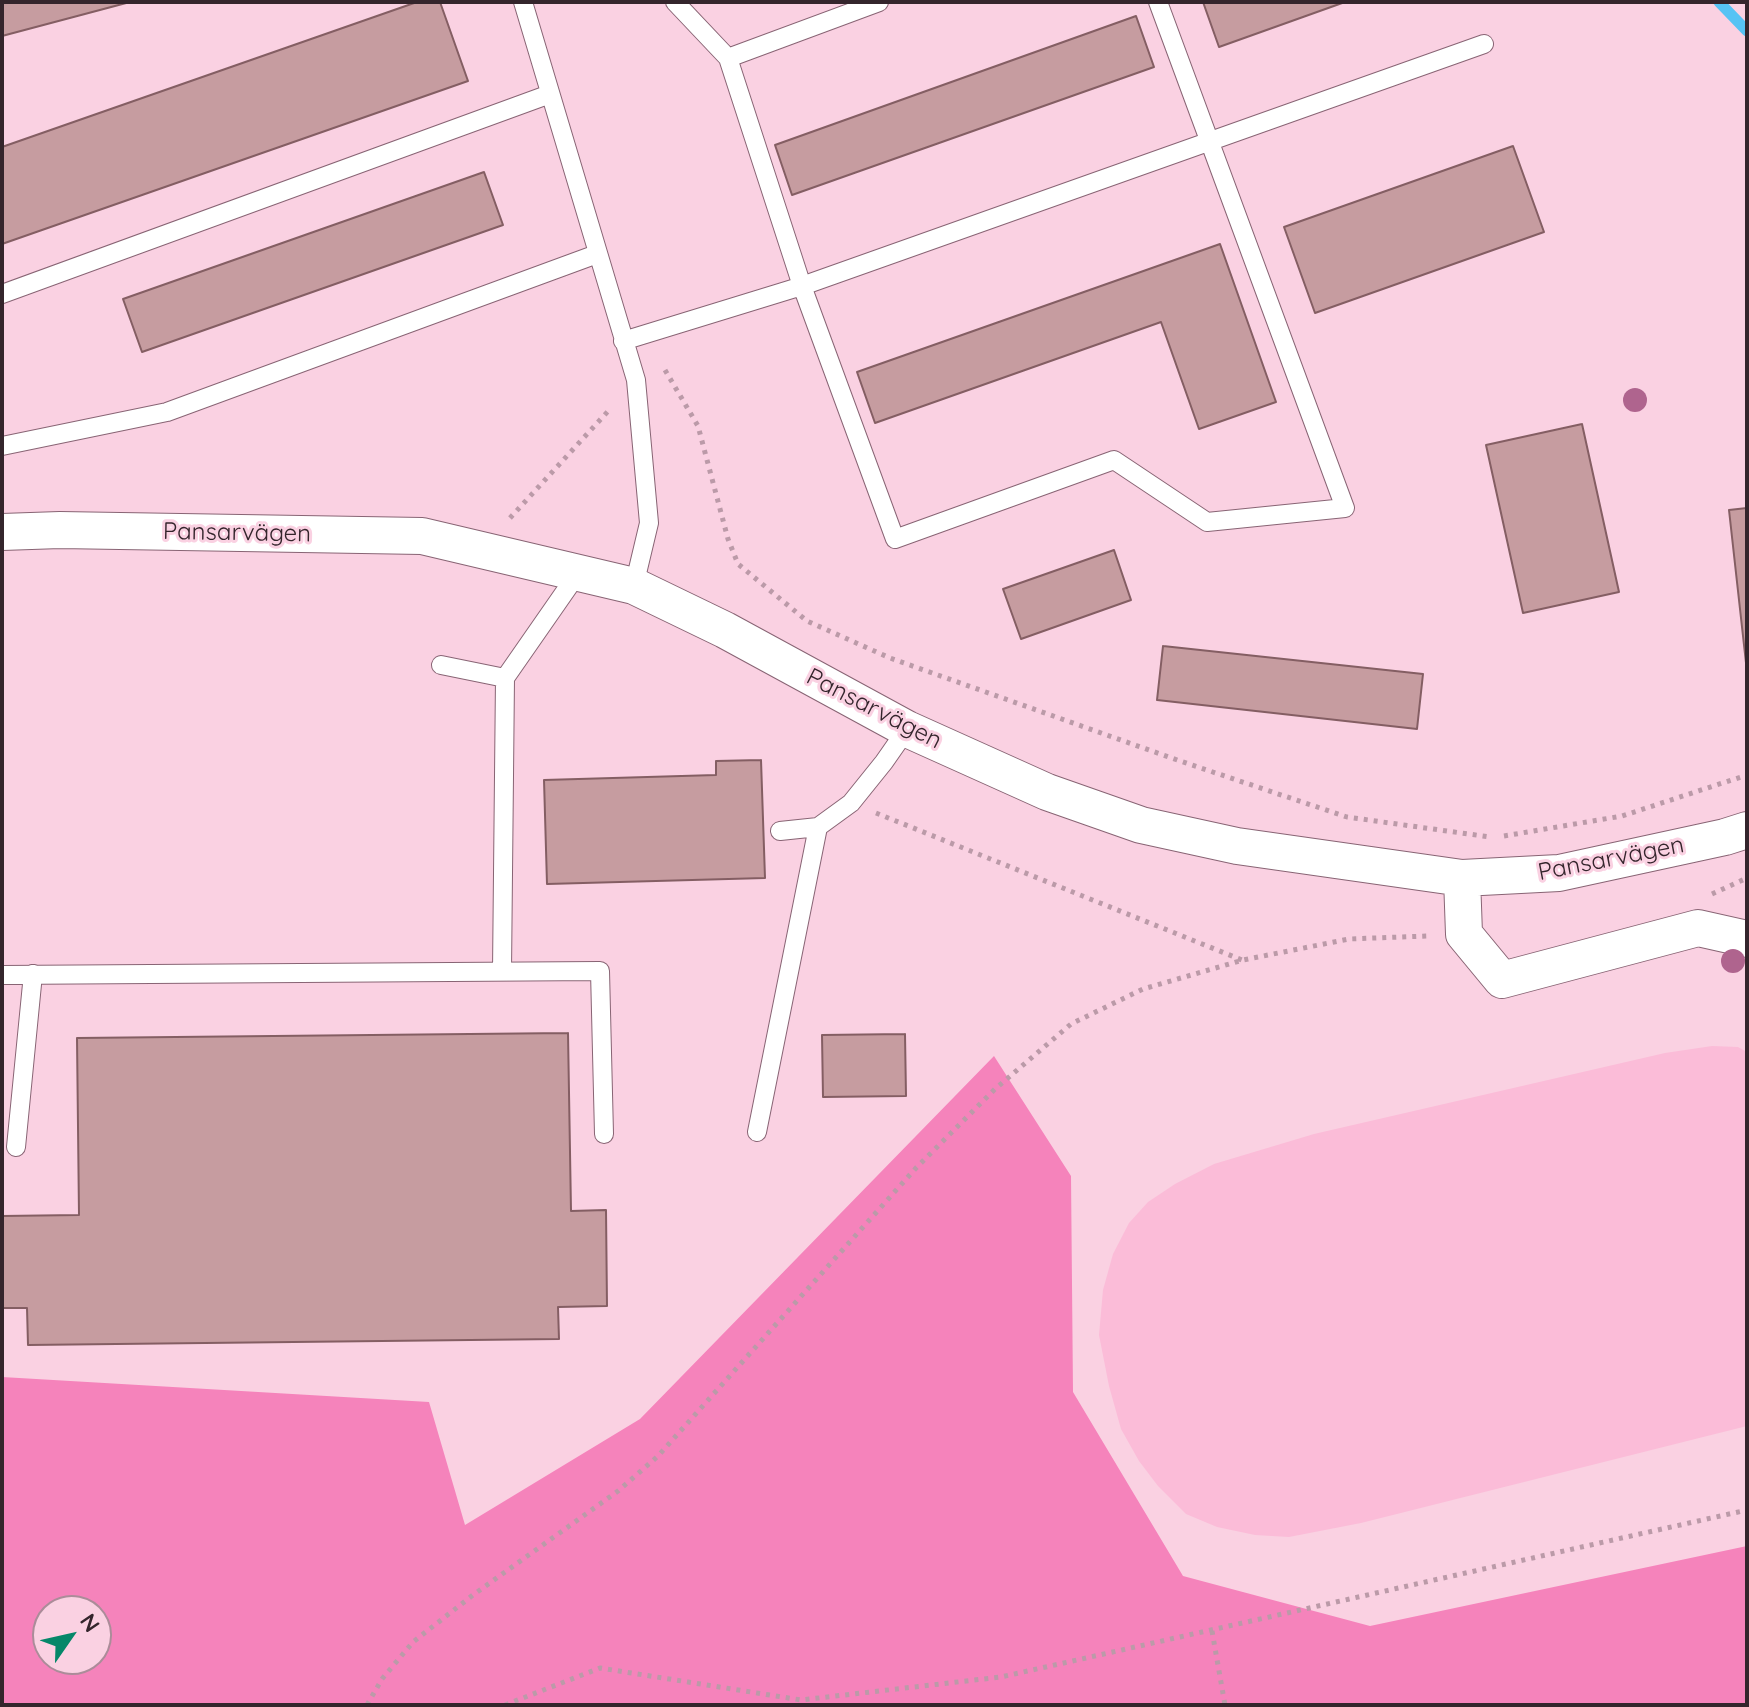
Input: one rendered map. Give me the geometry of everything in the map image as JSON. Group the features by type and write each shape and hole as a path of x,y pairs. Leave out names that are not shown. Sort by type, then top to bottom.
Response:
{"street":[{"name":"Pansarvägen","path":"2,532 60,530 422,536 634,586 725,630 907,729 1047,792 1141,825 1237,846 1462,878 1559,873 1747,830"},
{"path":"1462,878 1464,934 1502,980 1698,928 1747,939"}],"lane":[{"path":"523,2 636,380 649,523 634,586"},
{"path":"675,2 728,58 802,286 895,539 1114,460 1207,522 1345,508 1158,2"},
{"path":"728,58 879,2"},
{"path":"623,341 802,286 1484,44"},
{"path":"2,294 550,94"},
{"path":"2,446 167,412 597,254"},
{"path":"502,971 505,678 578,573"},
{"path":"441,665 505,678"},
{"path":"780,831 818,827 851,803 907,729"},
{"path":"757,1132 818,827"},
{"path":"2,975 600,971 604,1134"},
{"path":"16,1147 33,974"}],"path":[{"path":"644,335 698,426 728,539 738,564 807,621 890,658 1347,817 1493,838 1622,816 1747,775"},
{"path":"504,525 636,380"},
{"path":"851,803 1243,960"},
{"path":"367,1705 382,1679 413,1642 618,1491 658,1456 916,1168 1017,1070 1071,1024 1143,989 1243,960 1349,939 1464,934"},
{"path":"505,1705 600,1668 801,1700 1001,1677 1747,1510"},
{"path":"1212,1631 1225,1705"}],"shaded area":[{"path":"1712,1046 1738,1047 1747,1052 1747,1426 1361,1523 1289,1537 1255,1535 1217,1527 1186,1514 1139,1461 1121,1429 1099,1335 1103,1290 1113,1254 1129,1223 1148,1202 1214,1164 1314,1134 1665,1053"},
{"path":"994,1056 1071,1176 1073,1392 1183,1576 1370,1626 1747,1546 1747,1705 2,1705 2,1377 429,1402 465,1525 640,1419"}],"building":[{"path":"2,2 130,2 2,36"},
{"path":"417,2 440,2 468,81 2,244 2,147"},
{"path":"1203,2 1345,2 1219,47"},
{"path":"1136,16 1154,67 792,195 775,145"},
{"path":"1513,146 1544,232 1315,313 1284,227"},
{"path":"484,172 503,225 142,352 123,299"},
{"path":"1220,244 1276,402 1199,429 1161,322 875,423 857,372"},
{"path":"1582,424 1619,592 1523,613 1486,445"},
{"path":"1747,508 1747,672 1729,510"},
{"path":"1114,550 1131,600 1021,639 1003,589"},
{"path":"1163,646 1423,674 1417,729 1157,700"},
{"path":"761,760 765,878 547,884 544,780 716,775 716,761"},
{"path":"568,1033 571,1211 606,1210 607,1306 558,1307 559,1339 28,1345 27,1308 2,1308 2,1216 79,1215 77,1038"},
{"path":"905,1034 906,1096 823,1097 822,1035"}],"waterway":[{"path":"1719,2 1747,31"}]}
